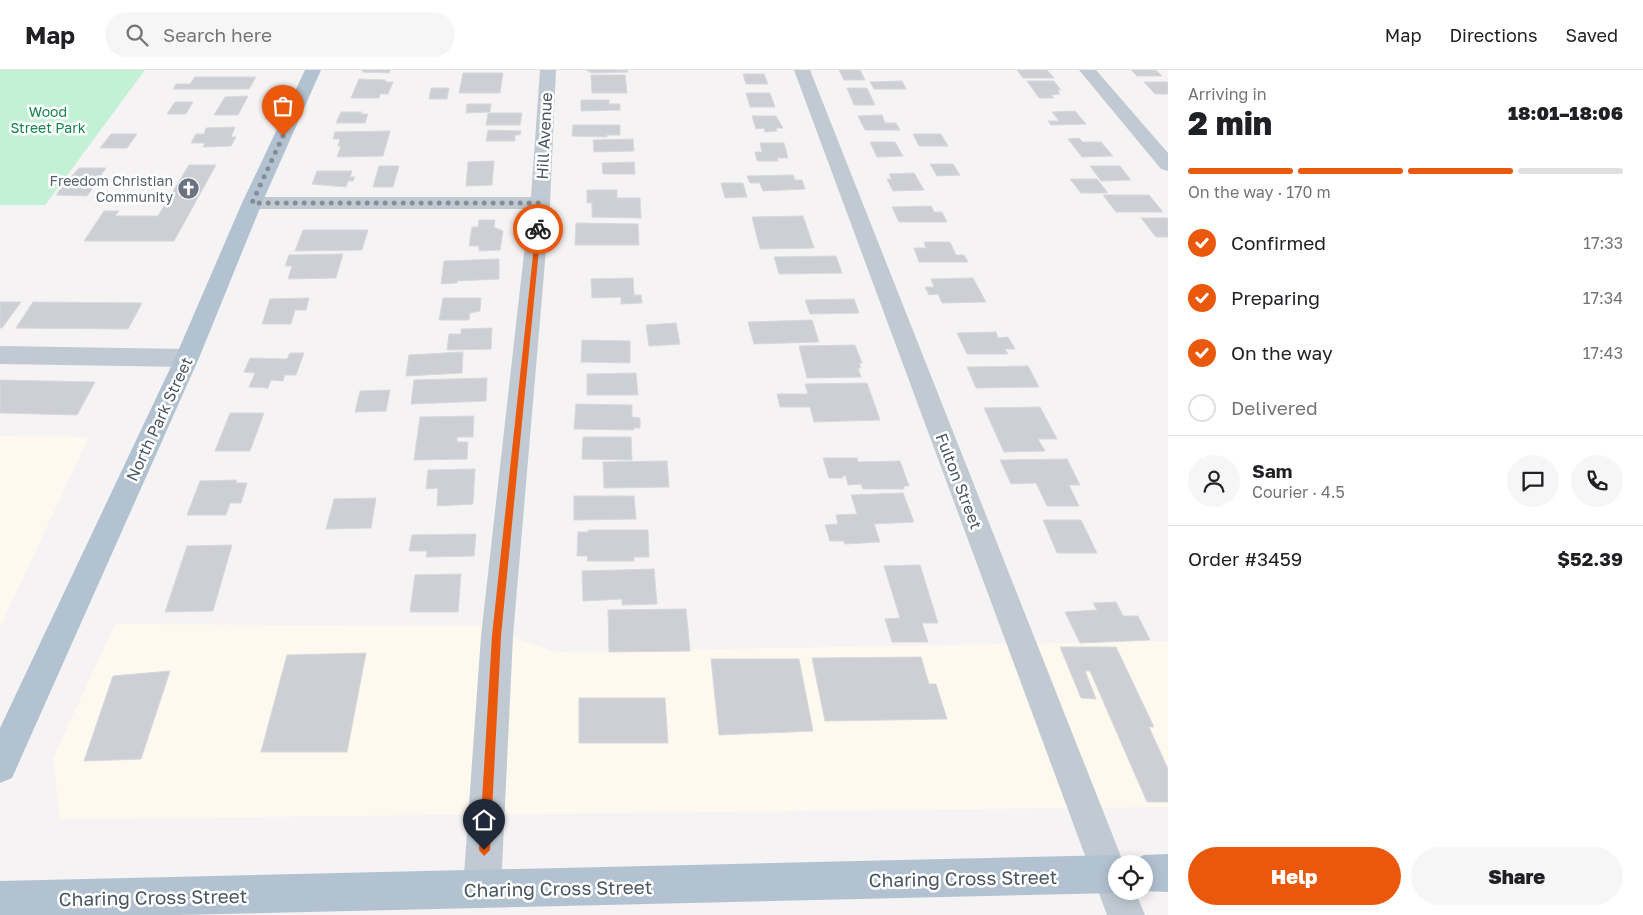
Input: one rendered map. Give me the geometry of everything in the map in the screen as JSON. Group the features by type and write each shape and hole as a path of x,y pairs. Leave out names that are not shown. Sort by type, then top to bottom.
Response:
{"main road":[{"name":"North Park Street","path":"0,766 187,358 252,203 313,70"},
{"name":"Charing Cross Street","path":"1153,876 1168,873"},
{"name":"Charing Cross Street","path":"0,900 482,889 1108,881"}],"street":[{"name":"Hill Avenue","path":"482,889 497,636 540,203 548,70"},
{"name":"Fulton Street","path":"802,70 1110,855"},
{"path":"1087,70 1168,166"},
{"path":"252,203 540,203"},
{"path":"0,355 187,358"},
{"name":"Fulton Street","path":"1123,900 1126,915"}],"shaded area":[{"path":"0,436 89,437 0,627"},
{"path":"115,624 479,626 556,652 1168,641 1168,807 60,819 53,758"}],"green space":[{"name":"Wood Street Park","path":"0,70 145,70 45,205 0,205"}],"building":[{"path":"363,70 390,70 389,73 362,72"},
{"path":"586,70 627,70 628,72 592,73"},
{"path":"839,70 860,70 865,80 844,80"},
{"path":"1017,70 1047,70 1054,78 1023,78"},
{"path":"1131,70 1156,70 1162,76 1137,76"},
{"path":"463,73 503,73 500,93 459,93"},
{"path":"743,74 764,74 768,84 746,84"},
{"path":"591,75 625,75 627,93 592,93"},
{"path":"195,77 256,77 249,89 173,89 176,84 190,84"},
{"path":"359,79 393,82 388,94 380,94 379,98 351,98"},
{"path":"902,81 906,89 874,89 870,82"},
{"path":"1027,81 1054,81 1061,90 1057,90 1060,94 1051,95 1054,98 1039,98"},
{"path":"1144,82 1168,82 1168,94 1155,94"},
{"path":"431,88 449,88 447,99 429,99"},
{"path":"847,88 867,88 875,105 854,105"},
{"path":"746,93 770,93 775,107 750,107"},
{"path":"248,96 238,115 214,115 225,97"},
{"path":"581,100 609,100 609,104 620,104 620,110 581,111"},
{"path":"175,102 193,102 186,114 167,114"},
{"path":"467,104 491,104 490,112 466,113"},
{"path":"1075,111 1086,124 1051,125 1048,121 1059,121 1052,112"},
{"path":"341,112 362,112 361,114 368,114 365,123 336,123"},
{"path":"488,113 522,113 520,125 486,125"},
{"path":"882,115 885,123 896,123 900,130 865,130 858,116"},
{"path":"752,116 776,116 783,128 776,128 777,131 765,132 764,128 756,129"},
{"path":"573,125 620,125 620,135 607,135 607,137 572,136"},
{"path":"235,127 231,137 236,137 231,146 203,147 205,143 191,143 196,134 204,134 206,128"},
{"path":"488,130 521,131 520,135 515,135 515,141 486,141"},
{"path":"390,131 383,156 337,157 341,146 338,146 340,139 333,139 335,132"},
{"path":"111,134 137,134 127,148 100,148"},
{"path":"913,134 941,134 948,146 919,146"},
{"path":"1079,138 1083,142 1101,142 1113,156 1082,157 1068,139"},
{"path":"633,139 634,151 594,152 593,140"},
{"path":"870,142 895,142 903,156 877,157"},
{"path":"760,143 784,143 788,158 777,158 778,161 757,161 755,152 762,152"},
{"path":"494,161 492,185 466,186 468,162"},
{"path":"634,162 635,174 603,174 602,163"},
{"path":"930,164 953,164 960,175 937,176"},
{"name":"Freedom Christian Community","path":"189,165 216,165 174,241 84,241 104,211 119,211 115,216 158,216"},
{"path":"379,166 399,166 393,187 373,187"},
{"path":"1090,166 1120,166 1131,180 1101,181"},
{"path":"79,168 106,168 99,178 105,178 100,184 96,184 87,196 56,195 64,185 58,184 65,177 71,177"},
{"path":"317,171 352,171 350,177 355,177 353,181 348,181 346,187 312,184"},
{"path":"914,173 924,190 893,191 887,179 892,179 889,174"},
{"path":"793,175 795,180 802,180 805,189 763,191 760,183 750,183 747,176"},
{"path":"1070,179 1097,179 1108,193 1081,193"},
{"path":"721,183 743,183 747,197 725,198"},
{"path":"587,190 617,190 617,198 640,198 641,218 592,217 592,203 587,203"},
{"path":"1103,195 1149,195 1163,212 1116,212"},
{"path":"931,206 934,212 942,212 947,222 899,222 892,207"},
{"path":"803,216 814,248 760,249 752,217"},
{"path":"1141,218 1168,218 1168,237 1156,237"},
{"path":"479,220 495,220 494,227 503,231 500,250 479,251 479,246 469,246 472,227 478,227"},
{"path":"576,223 638,224 639,245 575,245"},
{"path":"303,230 368,230 362,250 295,251"},
{"path":"924,242 950,242 956,255 964,255 968,262 919,262 914,248 926,248"},
{"path":"343,254 336,278 288,279 292,266 285,266 289,255"},
{"path":"836,256 842,273 779,274 774,257"},
{"path":"499,259 499,279 457,281 457,283 441,284 444,261"},
{"path":"633,278 634,295 641,295 642,303 621,304 621,297 592,298 591,279"},
{"path":"973,278 986,302 942,303 938,294 929,295 925,287 934,287 931,279"},
{"path":"309,298 306,310 295,310 291,324 262,324 270,299"},
{"path":"443,298 481,298 480,311 470,313 469,320 439,320"},
{"path":"854,299 859,313 810,314 805,300"},
{"path":"0,302 21,302 2,328 0,328"},
{"path":"33,302 142,303 128,329 16,328"},
{"path":"812,320 819,342 754,344 748,322"},
{"path":"676,323 680,344 649,346 646,325"},
{"path":"492,328 491,349 447,350 449,334 461,334 461,329"},
{"path":"996,332 998,338 1008,337 1015,349 1005,349 1008,354 967,354 957,333"},
{"path":"582,340 630,341 630,363 581,362"},
{"path":"855,345 862,363 859,363 861,368 858,368 861,377 807,378 799,346"},
{"path":"463,352 462,373 406,376 409,355"},
{"path":"290,353 304,353 296,375 285,375 283,381 271,380 268,388 249,387 255,373 244,372 250,358 287,359"},
{"path":"1028,366 1039,387 976,388 967,367"},
{"path":"636,373 638,395 587,395 587,374"},
{"path":"487,378 486,401 411,404 414,380"},
{"path":"0,380 95,382 77,415 0,413"},
{"path":"867,383 880,420 814,422 810,407 780,407 777,394 808,394 805,384"},
{"path":"390,390 386,411 355,412 360,391"},
{"path":"576,404 632,405 632,417 640,418 640,428 634,428 634,430 574,429"},
{"path":"1040,407 1057,439 1038,439 1045,451 1004,452 984,408"},
{"path":"230,413 264,413 250,451 215,451"},
{"path":"474,416 473,437 457,437 457,442 468,442 467,459 414,460 420,417"},
{"path":"583,437 631,437 632,460 582,459"},
{"path":"823,458 857,458 858,462 900,461 909,486 904,486 904,489 863,489 861,484 848,485 846,476 842,476 843,478 829,478"},
{"path":"1067,459 1080,485 1069,485 1079,506 1047,506 1036,483 1011,484 1000,460"},
{"path":"667,461 669,487 604,488 603,462"},
{"path":"475,469 473,504 437,506 438,488 426,489 428,470"},
{"path":"237,480 236,483 247,483 241,503 230,503 226,515 187,515 200,481"},
{"path":"903,493 914,522 874,524 880,542 845,544 844,541 830,541 825,525 838,524 836,515 857,514 851,495"},
{"path":"574,496 634,496 636,519 574,520"},
{"path":"376,498 371,528 326,529 334,499"},
{"path":"1043,520 1081,520 1097,553 1057,553"},
{"path":"588,530 648,530 649,557 634,557 634,561 587,561 588,556 577,556 578,532 588,532"},
{"path":"476,534 474,556 426,557 427,551 409,551 412,535"},
{"path":"232,545 213,611 165,612 187,546"},
{"path":"920,565 938,623 922,623 928,642 892,642 885,619 900,618 884,566"},
{"path":"654,569 657,604 622,605 622,599 583,601 582,571"},
{"path":"461,574 458,612 410,612 415,575"},
{"path":"1116,602 1123,616 1138,616 1150,640 1080,643 1065,612 1097,610 1093,603"},
{"path":"686,609 690,651 609,652 608,610"},
{"path":"1060,647 1116,647 1154,727 1149,727 1168,769 1168,802 1147,802 1090,671 1085,671 1096,699 1081,698"},
{"path":"366,653 347,752 261,752 287,655"},
{"path":"921,657 929,684 936,684 947,719 825,721 812,658"},
{"path":"711,659 799,659 813,731 719,735"},
{"path":"170,671 141,759 84,761 113,676"},
{"path":"579,698 665,698 668,743 579,743"}],"way so far":[{"path":"283,136 252,203 540,203 538,229"}],"place":[{"name":"Freedom Christian Community","path":"189,188"}],"route":[{"path":"484,850 497,636 538,229"}]}
